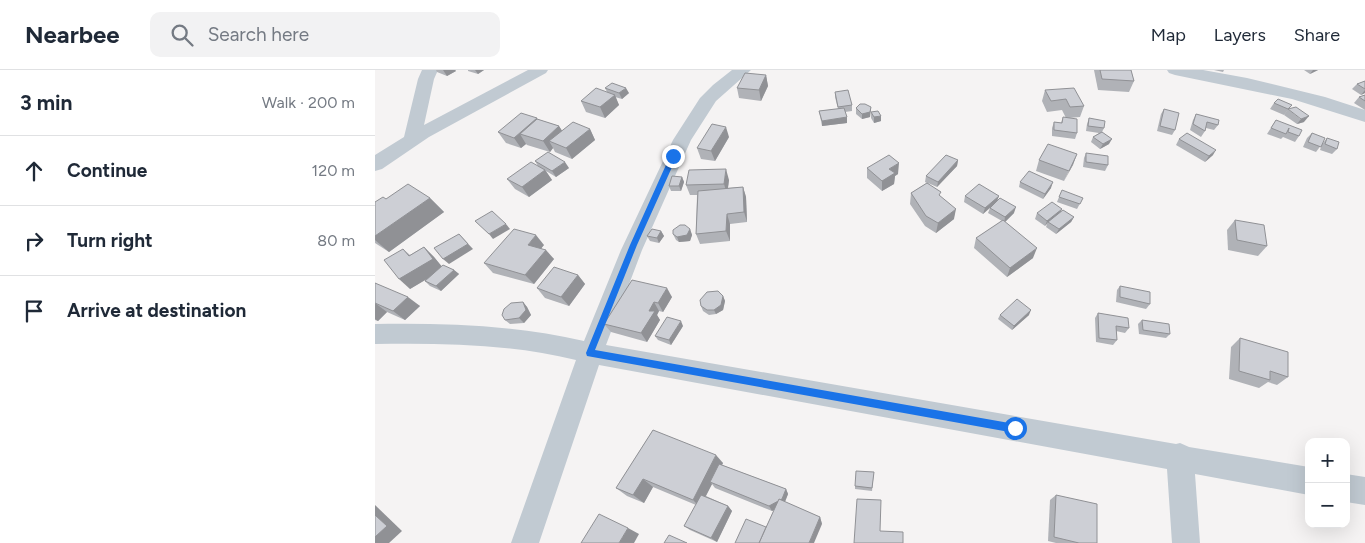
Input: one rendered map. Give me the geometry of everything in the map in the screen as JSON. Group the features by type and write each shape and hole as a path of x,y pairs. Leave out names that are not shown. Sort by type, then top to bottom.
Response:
{"street":[{"path":"412,140 426,79 430,70"},
{"path":"375,164 412,140 540,70"},
{"path":"525,543 590,353 633,245 673,156 704,104 719,88 743,70"},
{"path":"1175,70 1245,82 1346,108 1365,116"},
{"path":"375,334 428,332 480,334 551,342 590,353 1180,456 1305,480"},
{"path":"1180,456 1186,543"}],"building":[{"path":"1100,70 1131,70 1134,81 1102,79"},
{"path":"745,73 766,75 759,90 737,88"},
{"path":"1365,81 1365,89 1357,84"},
{"path":"612,83 626,88 619,93 605,88"},
{"path":"596,88 615,95 600,107 581,101"},
{"path":"1074,88 1084,106 1070,107 1066,99 1051,101 1045,90"},
{"path":"848,90 852,105 838,107 835,92"},
{"path":"1365,95 1365,101 1359,97"},
{"path":"1278,99 1292,105 1288,109 1274,103"},
{"path":"860,104 871,107 870,112 862,114 856,108"},
{"path":"1296,107 1309,116 1301,119 1288,109"},
{"path":"844,108 847,117 822,121 819,111"},
{"path":"1164,109 1179,113 1175,130 1160,126"},
{"path":"878,111 881,116 874,117 871,112"},
{"path":"521,113 537,118 514,138 498,132"},
{"path":"1196,114 1219,120 1218,125 1207,122 1205,131 1193,124"},
{"path":"1063,117 1077,119 1077,133 1054,130 1054,122 1062,123"},
{"path":"1089,118 1105,121 1104,128 1088,126"},
{"path":"537,119 559,126 543,141 520,134"},
{"path":"1276,120 1302,130 1299,136 1288,132 1289,128 1286,134 1271,128"},
{"path":"573,122 590,129 566,148 549,141"},
{"path":"712,124 726,127 711,151 697,148"},
{"path":"1102,132 1112,139 1103,144 1093,137"},
{"path":"1187,133 1216,150 1209,156 1179,139"},
{"path":"1312,133 1325,138 1321,147 1308,142"},
{"path":"1327,138 1339,142 1337,149 1325,144"},
{"path":"1048,144 1077,154 1069,171 1039,160"},
{"path":"548,152 565,162 552,171 535,161"},
{"path":"1086,153 1108,156 1108,165 1086,162"},
{"path":"889,155 899,163 889,169 895,173 882,181 867,168"},
{"path":"946,155 958,160 938,182 926,176"},
{"path":"531,162 545,170 522,187 507,179"},
{"path":"726,169 724,184 686,185 689,170"},
{"path":"1029,171 1053,182 1045,194 1020,182"},
{"path":"672,176 682,177 679,186 669,186"},
{"path":"927,183 941,192 939,195 956,209 938,223 926,216 911,193"},
{"path":"408,184 430,198 375,236 375,202 383,197 386,199"},
{"path":"979,184 999,196 985,208 965,196"},
{"path":"743,187 744,212 727,214 726,231 696,234 698,191"},
{"path":"1062,190 1083,198 1080,204 1059,197"},
{"path":"1000,198 1016,207 1005,217 990,208"},
{"path":"1052,202 1062,209 1047,221 1037,213"},
{"path":"1063,210 1074,217 1059,229 1048,222"},
{"path":"492,211 506,224 489,234 475,221"},
{"path":"1003,220 1037,248 1010,268 976,238"},
{"path":"1235,220 1264,225 1267,246 1237,240"},
{"path":"680,225 685,225 690,229 687,235 677,237 673,234 673,230"},
{"path":"514,229 536,235 528,245 546,250 525,275 484,263"},
{"path":"652,229 661,231 657,238 647,236"},
{"path":"459,234 468,244 443,259 434,248"},
{"path":"424,247 433,259 399,279 384,260 403,249 409,256"},
{"path":"443,265 454,270 436,286 425,281"},
{"path":"554,267 578,275 561,297 537,288"},
{"path":"632,280 667,288 658,303 654,302 649,311 655,311 641,333 604,324"},
{"path":"375,283 408,297 393,311 375,303"},
{"path":"1120,286 1150,292 1150,304 1120,297"},
{"path":"718,291 723,296 721,305 714,310 707,310 701,306 700,300 707,292"},
{"path":"1017,299 1031,310 1014,326 1000,315"},
{"path":"523,302 526,310 519,318 505,320 502,315 504,309 511,303"},
{"path":"1098,313 1128,318 1129,328 1116,326 1117,340 1099,338"},
{"path":"667,317 681,321 669,340 655,336"},
{"path":"1142,320 1169,324 1170,334 1143,330"},
{"path":"1240,338 1288,352 1288,377 1270,371 1270,380 1239,371"},
{"path":"653,430 716,455 693,500 643,479 633,495 616,488"},
{"path":"719,464 786,489 782,499 769,506 710,482"},
{"path":"856,471 874,472 872,488 855,486"},
{"path":"701,495 728,506 711,538 684,526"},
{"path":"1056,495 1097,504 1097,543 1079,543 1054,537"},
{"path":"779,499 820,517 809,543 759,543"},
{"path":"857,499 881,500 880,531 903,532 903,543 854,543"},
{"path":"599,514 628,528 619,543 581,543"},
{"path":"375,515 387,526 375,537"},
{"path":"746,519 766,527 759,543 735,543"},
{"path":"669,535 687,543 664,543"}],"route":[{"path":"673,156 633,245 590,353 1015,428"}]}
